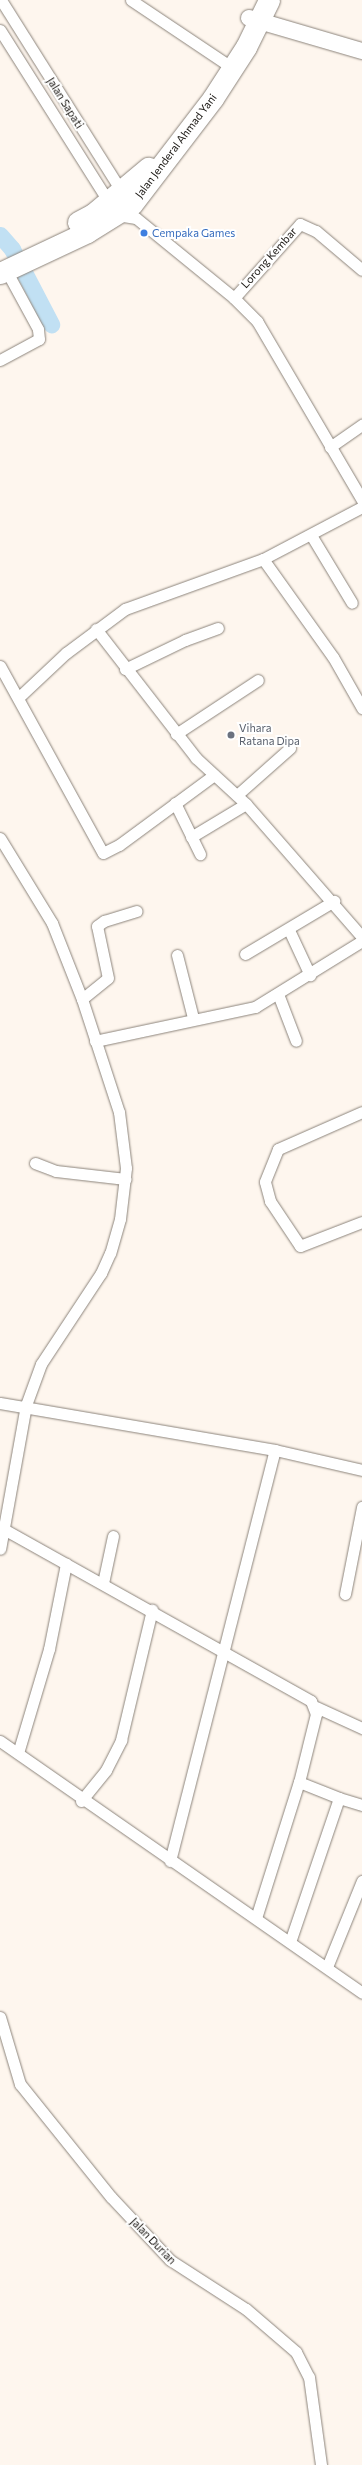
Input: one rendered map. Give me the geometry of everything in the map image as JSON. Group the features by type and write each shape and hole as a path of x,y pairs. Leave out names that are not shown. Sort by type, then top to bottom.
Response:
{"highway":[{"name":"Jalan Jenderal Ahmad Yani","path":"123,206 148,168 225,63 254,13 269,0"},
{"name":"Jalan Jenderal Ahmad Yani","path":"12,262 94,214 123,206 213,98 254,13"}],"street":[{"name":"Jalan Sapati","path":"1,0 123,206"},
{"path":"130,0 225,63"},
{"path":"254,13 362,51"},
{"name":"Jalan Sapati","path":"0,30 123,206"},
{"path":"123,206 234,298 267,336 362,500"},
{"name":"Lorong Kembar","path":"234,298 300,224 316,231 362,270"},
{"path":"0,360 39,339 38,329 12,262"},
{"path":"330,447 362,425"},
{"path":"18,698 96,629 124,609 154,596 263,559 362,507"},
{"path":"311,535 352,603"},
{"path":"263,559 329,650 362,708"},
{"path":"125,669 185,640 218,628"},
{"path":"96,629 176,734 214,775 246,804 334,901 358,921 362,937"},
{"path":"0,666 101,851 109,852 214,775"},
{"path":"176,734 258,680"},
{"path":"237,795 290,748"},
{"path":"176,803 200,854"},
{"path":"191,837 246,804"},
{"path":"0,838 52,923 82,999 119,1112 126,1179 120,1219 101,1273 52,1345 26,1405 2,1528 0,1550"},
{"path":"245,954 289,930 334,901"},
{"path":"82,999 108,978 97,926 137,911"},
{"path":"289,930 310,975"},
{"path":"95,1041 194,1018 255,1007 310,975 362,941"},
{"path":"177,955 194,1018"},
{"path":"278,994 296,1041"},
{"path":"362,1112 278,1149 265,1182 270,1201 300,1246 362,1222"},
{"path":"35,1163 56,1171 126,1179"},
{"path":"0,1403 26,1405 275,1450 362,1470"},
{"path":"170,1861 226,1652 275,1450"},
{"path":"345,1594 362,1507"},
{"path":"2,1528 226,1652 316,1707 362,1728"},
{"path":"102,1583 113,1536"},
{"path":"18,1753 49,1649 66,1564"},
{"path":"82,1801 106,1770 121,1740 152,1610"},
{"path":"256,1918 299,1782 316,1707"},
{"path":"0,1742 18,1753 82,1801 256,1918 362,1993"},
{"path":"299,1782 339,1798 362,1805"},
{"path":"290,1942 339,1798"},
{"path":"327,1967 362,1881"},
{"name":"Jalan Durian","path":"1,2024 17,2077 29,2098 111,2197 170,2260 246,2310 296,2352 309,2377 321,2465"}],"waterway":[{"path":"0,235 12,249 51,324"}],"place":[{"name":"Cempaka Games","path":"144,233"},
{"name":"Vihara Ratana Dipa","path":"231,735"}]}
